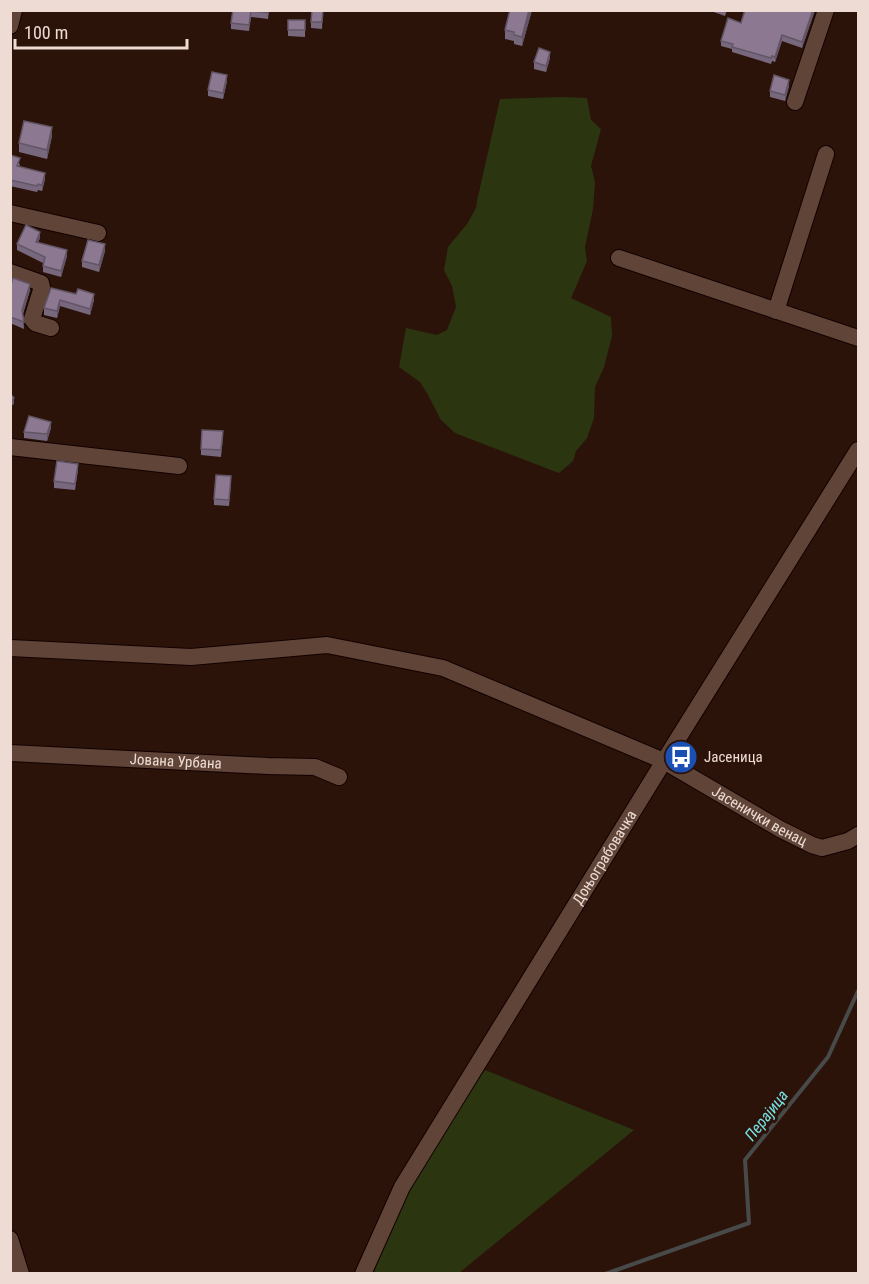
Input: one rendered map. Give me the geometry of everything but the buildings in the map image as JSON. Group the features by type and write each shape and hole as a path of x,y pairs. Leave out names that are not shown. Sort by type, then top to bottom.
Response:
{"street":[{"path":"10,26 14,10"},
{"path":"795,102 826,10"},
{"path":"776,310 826,154"},
{"path":"12,216 98,233"},
{"path":"619,258 858,338"},
{"path":"10,272 41,283 42,287 32,319 35,323 51,328"},
{"path":"10,447 179,466"},
{"name":"Доњограбовачка","path":"363,1274 402,1186 858,450"},
{"name":"Јасенички венац","path":"10,648 191,657 327,645 442,668 664,761 780,829 812,845 822,848 848,841 858,835"},
{"name":"Јована Урбана","path":"10,753 315,767 339,777"},
{"path":"10,1239 21,1274"}],"green space":[{"path":"587,98 591,120 601,129 591,166 595,182 593,209 585,247 587,261 571,298 611,317 612,336 604,367 595,387 594,418 587,438 576,451 573,461 559,473 455,433 441,420 420,382 399,367 406,328 437,335 447,330 456,307 452,286 444,270 448,247 467,224 476,208 500,99"},
{"path":"485,1070 634,1130 459,1273 374,1274 417,1173"}],"waterway":[{"name":"Перајица","path":"605,1274 749,1223 745,1160 828,1057 858,991"}],"place":[{"name":"Јасеница","path":"681,757"}]}
